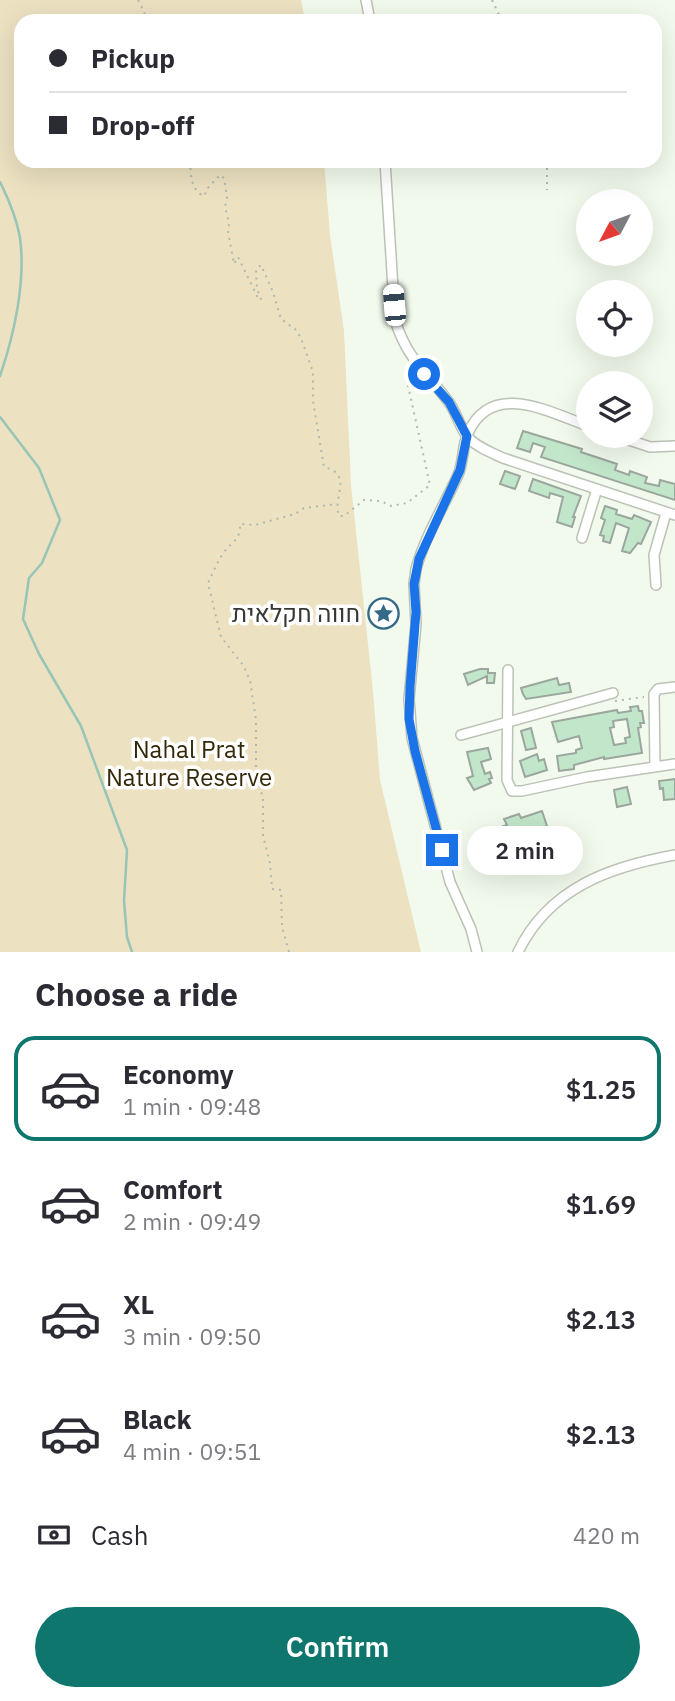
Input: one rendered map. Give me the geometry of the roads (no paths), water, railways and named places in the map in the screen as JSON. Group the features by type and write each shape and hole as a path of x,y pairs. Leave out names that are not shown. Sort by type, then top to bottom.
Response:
{"street":[{"path":"385,168 395,320 402,342 417,365 449,402 467,436 499,456 671,514 654,555 656,585"},
{"path":"477,952 473,933 448,875 413,745 409,706 416,612 415,574 460,470 467,436 484,412 511,402 532,406 576,422"},
{"path":"653,447 675,446"},
{"path":"582,538 597,489"},
{"path":"508,670 507,780 508,787 514,792 675,764"},
{"path":"655,766 653,695 657,689 675,687"},
{"path":"461,735 613,693"},
{"path":"517,952 528,930 548,908 575,887 612,871 675,855"}],"waterway":[{"path":"0,182 17,224 21,255 18,308 0,376"},
{"path":"0,417 39,468 60,520 42,563 29,578 23,619 39,654 81,726 127,850 124,901 127,937 132,952"}],"place":[{"name":"חווה חקלאית","path":"383,613"}],"park label":[{"name":"Nahal Prat Nature Reserve","path":"189,763"}]}
